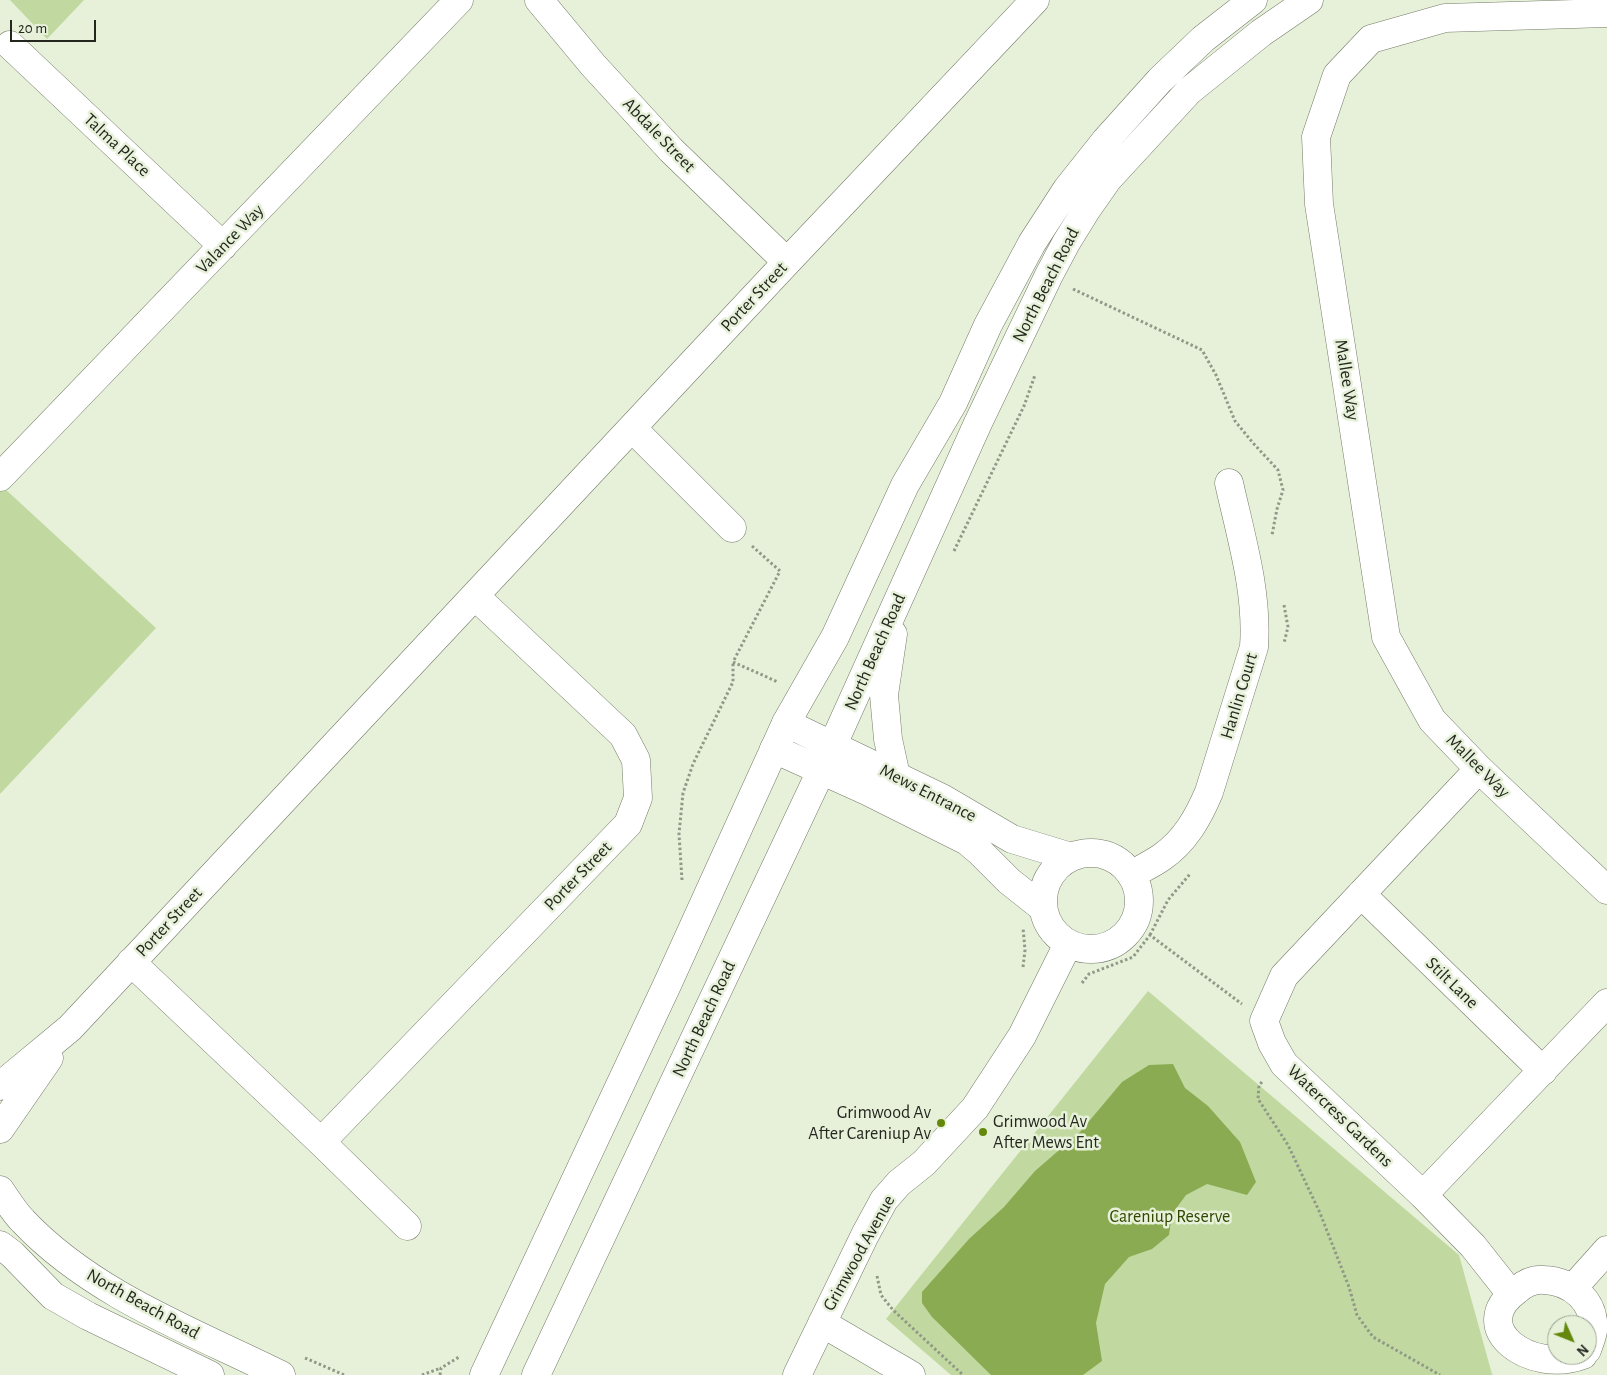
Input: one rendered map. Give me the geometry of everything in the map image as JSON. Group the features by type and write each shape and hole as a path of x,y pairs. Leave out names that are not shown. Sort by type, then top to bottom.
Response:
{"street":[{"name":"Valance Way","path":"0,477 459,0"},
{"name":"Abdale Street","path":"539,0 593,65 671,150 787,262"},
{"name":"Porter Street","path":"0,1086 70,1028 1035,0"},
{"name":"North Beach Road","path":"484,1375 667,985 786,723 834,637 905,485 953,403 1009,285 1032,243 1067,189 1106,140 1160,80 1203,39 1254,0"},
{"name":"North Beach Road","path":"536,1375 821,771 978,423 1049,274 1087,208 1114,172 1188,91 1260,33 1309,0"},
{"name":"Mallee Way","path":"1607,13 1445,18 1371,39 1337,75 1316,138 1319,204 1386,637 1432,720 1479,769 1607,890"},
{"name":"Talma Place","path":"10,45 223,246"},
{"path":"632,428 732,528"},
{"name":"Hanlin Court","path":"1131,875 1162,857 1185,836 1199,815 1209,792 1254,647 1256,622 1252,592 1229,483"},
{"name":"Porter Street","path":"321,1142 628,824 638,798 636,760 623,736 474,596"},
{"path":"896,776 888,739 884,695 897,602"},
{"name":"Mews Entrance","path":"786,723 942,798 1012,839 1072,857"},
{"name":"Mews Entrance","path":"774,749 867,791 967,840 1009,881 1033,914"},
{"path":"1264,1021 1284,976 1479,769"},
{"path":"1084,853 1111,857 1123,865 1138,889 1139,905 1135,921 1126,934 1113,944 1083,949 1068,944 1056,935 1047,922 1033,914 1049,878 1058,866 1072,857 1084,853"},
{"name":"Stilt Lane","path":"1361,894 1543,1071"},
{"name":"Grimwood Avenue","path":"797,1375 884,1200 899,1183 924,1163 975,1108 1022,1036 1068,944"},
{"name":"Porter Street","path":"131,962 407,1226"},
{"path":"1423,1195 1607,1003"},
{"name":"Watercress Gardens","path":"1264,1021 1272,1043 1284,1064 1423,1195 1473,1246 1511,1294"},
{"name":"Porter Street","path":"0,1129 70,1028"},
{"name":"North Beach Road","path":"0,1190 21,1220 44,1242 77,1267 119,1294 281,1375"},
{"name":"North Beach Road","path":"0,1245 12,1254 53,1296 88,1316 210,1375"},
{"path":"1573,1288 1607,1250"},
{"path":"1570,1365 1560,1372 1544,1374 1529,1371 1515,1364 1505,1352 1499,1338 1498,1322 1502,1307 1511,1294 1525,1284 1541,1279 1558,1280 1573,1288 1584,1300 1592,1315"},
{"path":"1597,1329 1607,1309"},
{"path":"822,1323 911,1375"}],"path":[{"path":"952,556 1024,406 1036,372"},
{"path":"682,884 679,834 683,794 693,764 733,682 733,662 780,571 732,528"},
{"path":"733,662 786,686"},
{"path":"1033,914 1023,968 1043,994"},
{"path":"1080,987 1089,974 1133,956 1150,935 1264,1021"},
{"path":"1284,1064 1259,1085 1258,1099 1288,1145 1320,1213 1349,1287 1357,1315 1373,1337 1440,1375"},
{"path":"879,1268 876,1275 881,1295 908,1324 963,1375"},
{"path":"422,1375 441,1368 458,1358 463,1350"},
{"path":"440,1375 441,1368"}],"green space":[{"path":"10,0 84,0 47,39"},
{"path":"4,488 156,628 0,794 0,492"},
{"name":"Careniup Reserve","path":"1148,991 1459,1255 1493,1375 951,1375 886,1319"}],"shaded area":[{"path":"1173,1064 1185,1088 1208,1106 1240,1142 1256,1182 1247,1195 1207,1184 1186,1195 1172,1214 1169,1235 1152,1249 1129,1257 1105,1284 1096,1323 1102,1361 1083,1375 991,1375 932,1317 922,1303 922,1292 969,1239 1004,1207 1035,1171 1080,1132 1122,1082 1149,1065"}],"place":[{"name":"Grimwood Av After Careniup Av","path":"941,1123"},
{"name":"Grimwood Av After Mews Ent","path":"983,1132"}]}
